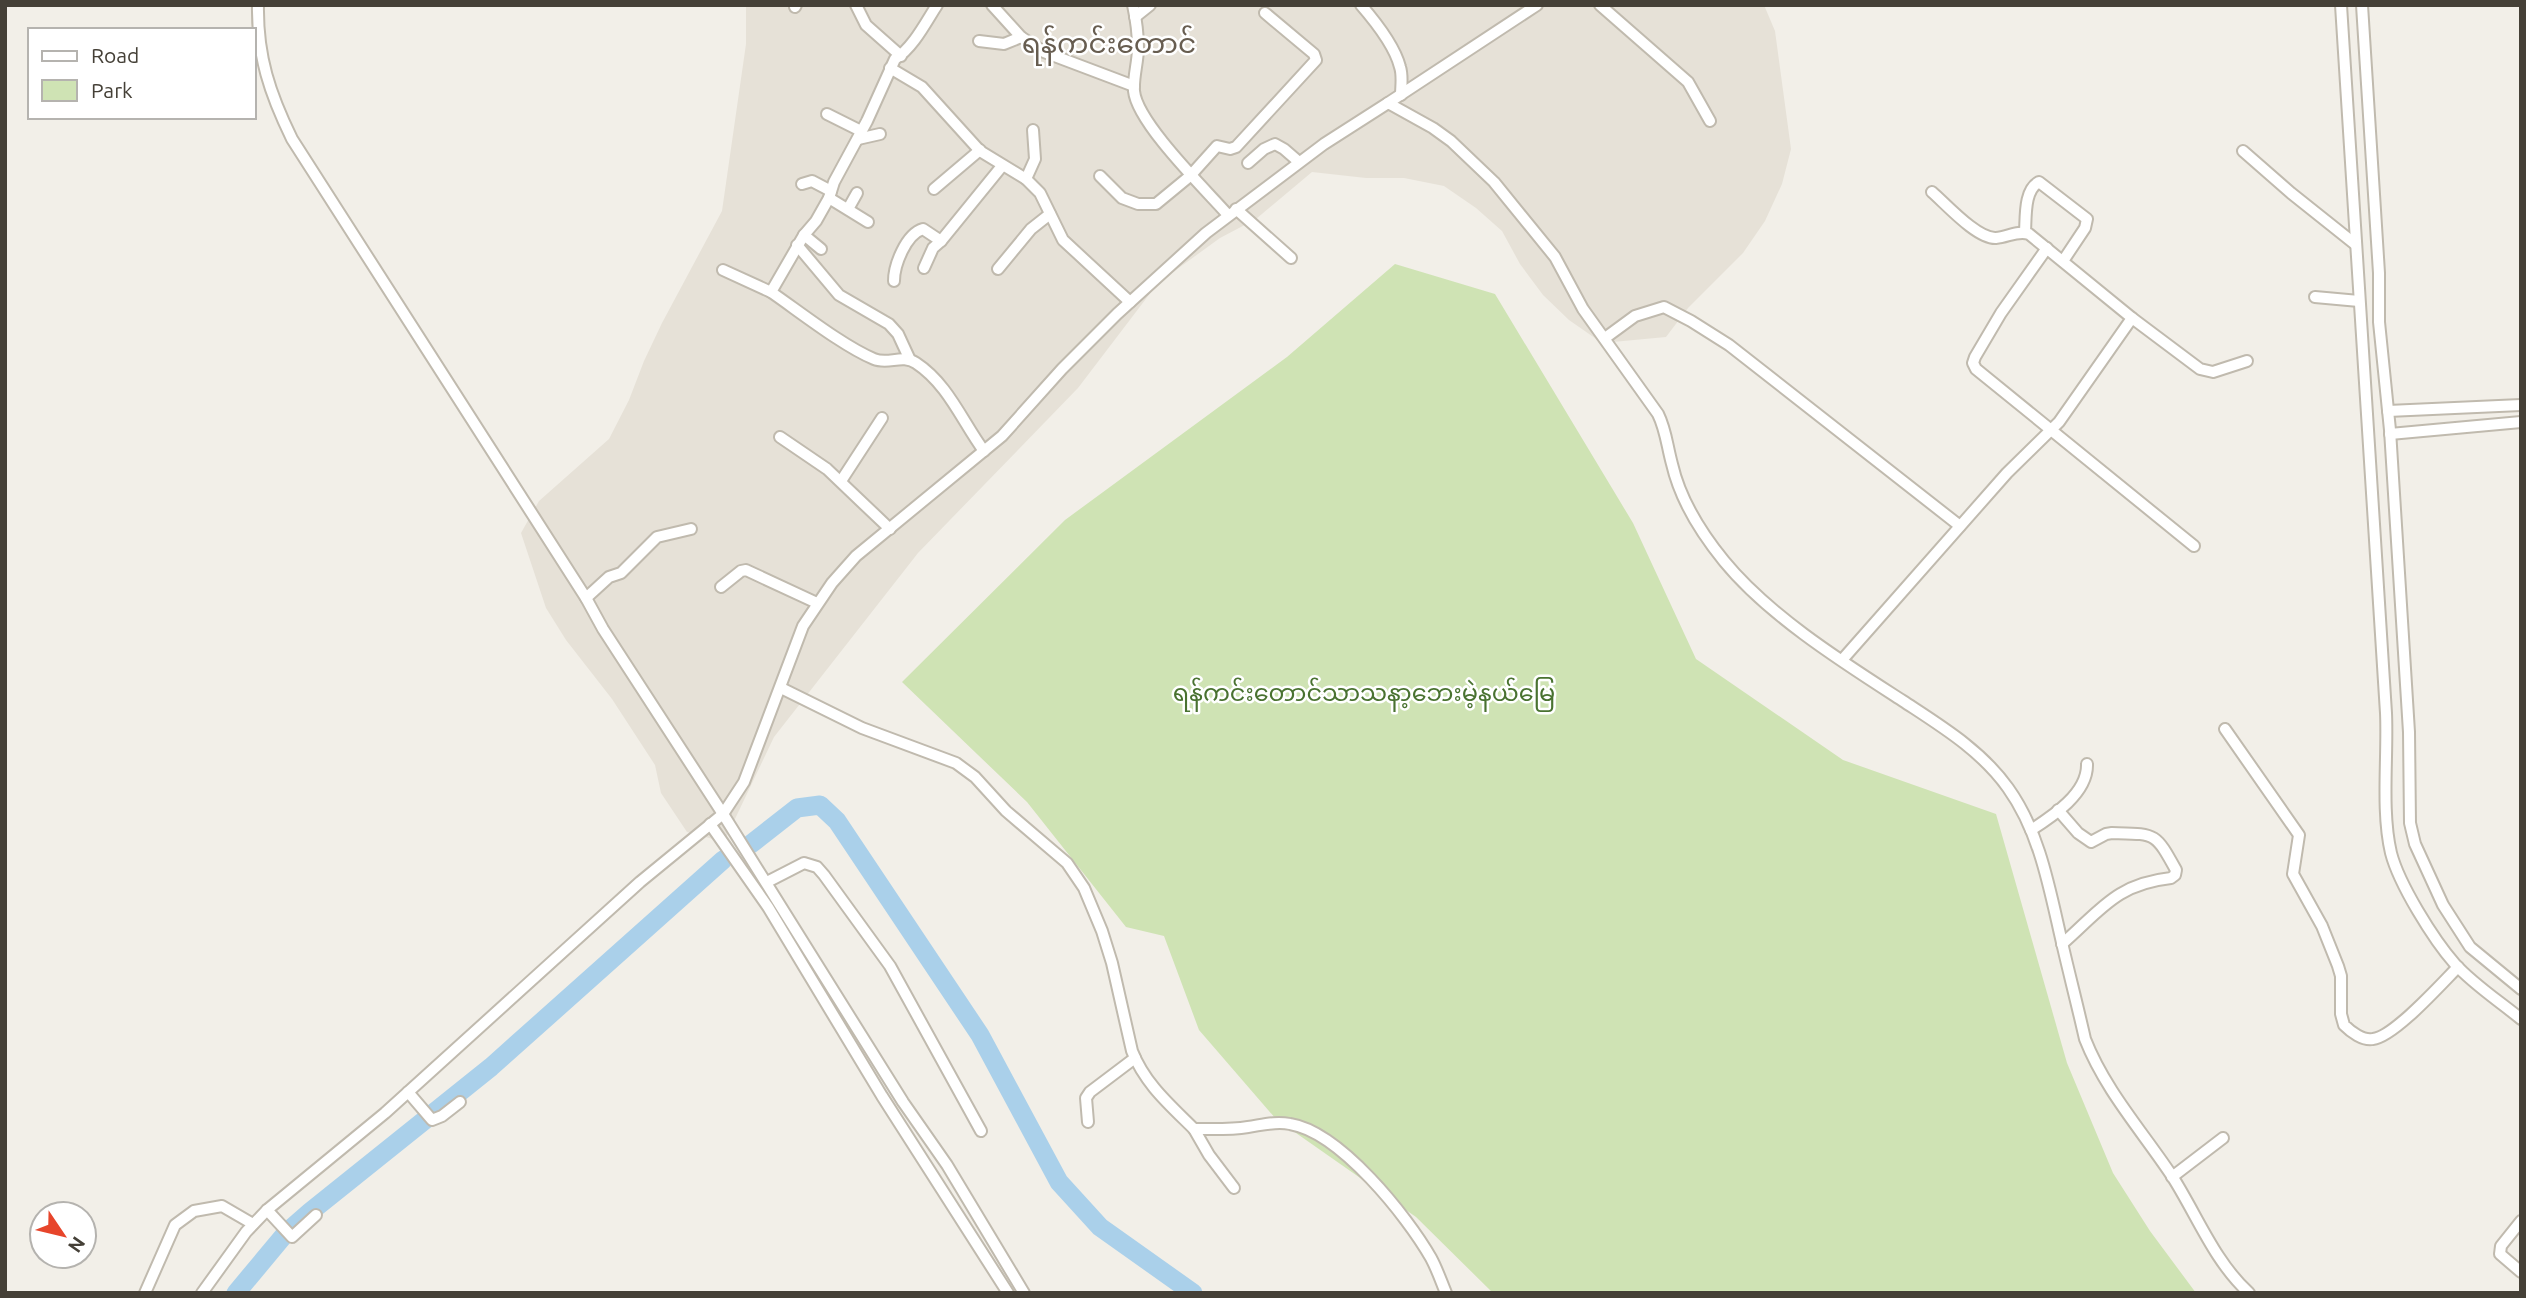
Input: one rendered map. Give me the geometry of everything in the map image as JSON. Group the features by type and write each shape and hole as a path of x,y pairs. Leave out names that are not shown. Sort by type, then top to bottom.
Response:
{"street":[{"path":"258,5 260,44 269,88 292,139 586,598 882,1096 1008,1293"},
{"path":"771,292 797,245 816,221 830,195 895,59 901,56 937,5"},
{"path":"992,5 1021,37 1044,52 1134,86"},
{"path":"1150,5 1134,11 1138,46 1134,86 1136,99 1143,112 1190,176 1291,258"},
{"path":"1361,5 1397,58 1402,74 1401,95"},
{"path":"202,1293 253,1224 267,1210 408,1092 631,890 717,819 744,782 803,626 842,570 1002,436 1062,369 1130,302 1232,212 1299,162 1537,5"},
{"path":"1600,5 1688,82 1710,121"},
{"path":"2341,5 2386,713 2391,851 2400,875 2429,929 2458,967 2521,1019"},
{"path":"2362,5 2379,273 2379,322 2390,432 2409,732 2410,823 2415,844 2443,905 2470,947 2521,989"},
{"path":"857,6 866,25 901,56"},
{"path":"1100,176 1122,198 1150,205 1160,201 1190,176 1217,146 1230,149 1236,147 1316,60 1314,54 1265,13"},
{"path":"979,41 998,44 1021,37"},
{"path":"890,68 922,87 980,150 1026,179 1040,193 1063,240 1130,302"},
{"path":"1388,103 1451,141 1494,182 1555,257 1583,309 1658,414 1665,428 1672,466 1684,496 1698,523 1725,563 1771,606 1842,660 1966,744 2008,788 2031,830 2055,905 2085,1039 2093,1058 2172,1177 2222,1260 2236,1281 2249,1293"},
{"path":"827,114 860,135 880,134"},
{"path":"1026,179 1035,159 1033,130"},
{"path":"1248,163 1264,149 1275,144 1299,162"},
{"path":"934,188 980,150"},
{"path":"2243,152 2356,244"},
{"path":"924,268 933,248 941,242 1002,166"},
{"path":"802,184 812,181 868,222"},
{"path":"2025,232 2031,189 2039,183 2087,219 2085,228 2063,261"},
{"path":"1932,192 1984,236 1997,238 2025,232 2200,369 2213,372 2247,361"},
{"path":"848,209 857,193"},
{"path":"999,269 1031,229 1050,214"},
{"path":"894,281 894,271 904,249 918,231 923,229 941,242"},
{"path":"804,235 821,249"},
{"path":"797,245 839,295 889,324 898,334 910,360 948,393 984,451"},
{"path":"2047,248 2001,313 1973,363 1982,374 2194,545"},
{"path":"723,270 771,292 831,333 877,360 910,360"},
{"path":"2315,297 2359,301"},
{"path":"1605,338 1635,316 1664,307 1691,321 1729,345 1960,526"},
{"path":"1842,660 1960,526 2059,422 2132,318"},
{"path":"2388,413 2521,405"},
{"path":"841,481 882,418"},
{"path":"2390,432 2521,422"},
{"path":"780,437 841,481 890,528"},
{"path":"586,598 609,577 621,573 657,537 691,529"},
{"path":"721,587 746,570 817,603"},
{"path":"781,688 862,728 956,763 975,778 1006,811 1068,863 1077,875 1102,931 1135,1058 1159,1096 1194,1129 1209,1155 1234,1188"},
{"path":"2225,729 2299,835 2293,874 2322,926 2336,960 2341,976 2341,1014 2344,1025 2366,1039 2376,1040 2401,1022 2458,967"},
{"path":"2031,830 2058,810 2083,782 2087,764"},
{"path":"2058,810 2078,833 2091,842 2112,833 2153,836 2176,870 2171,878 2141,883 2115,896 2062,944"},
{"path":"717,819 767,883 904,1102 947,1165 1024,1293"},
{"path":"767,883 804,863 817,867 824,875 890,966 981,1131"},
{"path":"1088,1122 1086,1098 1090,1092 1135,1058"},
{"path":"408,1092 430,1118 437,1119 460,1102"},
{"path":"1194,1129 1273,1123 1292,1124 1318,1133 1362,1171 1405,1221 1432,1261 1446,1293"},
{"path":"2172,1177 2223,1138"},
{"path":"145,1293 175,1225 194,1211 222,1206 253,1224"},
{"path":"267,1210 292,1237 316,1215"},
{"path":"2521,1221 2501,1246 2500,1254 2521,1272"}],"shaded area":[{"path":"746,5 1764,5 1775,31 1791,149 1782,184 1765,221 1743,253 1688,308 1666,337 1602,343 1569,320 1543,295 1520,264 1502,231 1476,208 1444,186 1404,178 1366,178 1312,172 1256,219 1220,238 1158,283 1078,388 918,553 774,737 724,842 687,832 661,793 655,765 612,699 566,640 546,608 521,533 539,501 609,439 662,323 722,211 746,44"}],"green space":[{"name":"ရန်ကင်းတောင်သာသနာ့ဘေးမဲ့နယ်မြေ","path":"1395,264 1495,294 1633,523 1696,659 1843,760 1996,814 2067,1063 2113,1173 2150,1231 2196,1293 1493,1293 1416,1217 1276,1119 1199,1030 1164,936 1126,927 1027,802 902,682 1065,520 1287,357"}],"waterway":[{"path":"751,844 797,808 820,805 837,821 980,1035 1059,1182 1100,1227 1193,1293"},
{"path":"236,1293 286,1233 491,1067 723,860"}],"district":[{"name":"ရန်ကင်းတောင်","path":"1109,42"}]}
